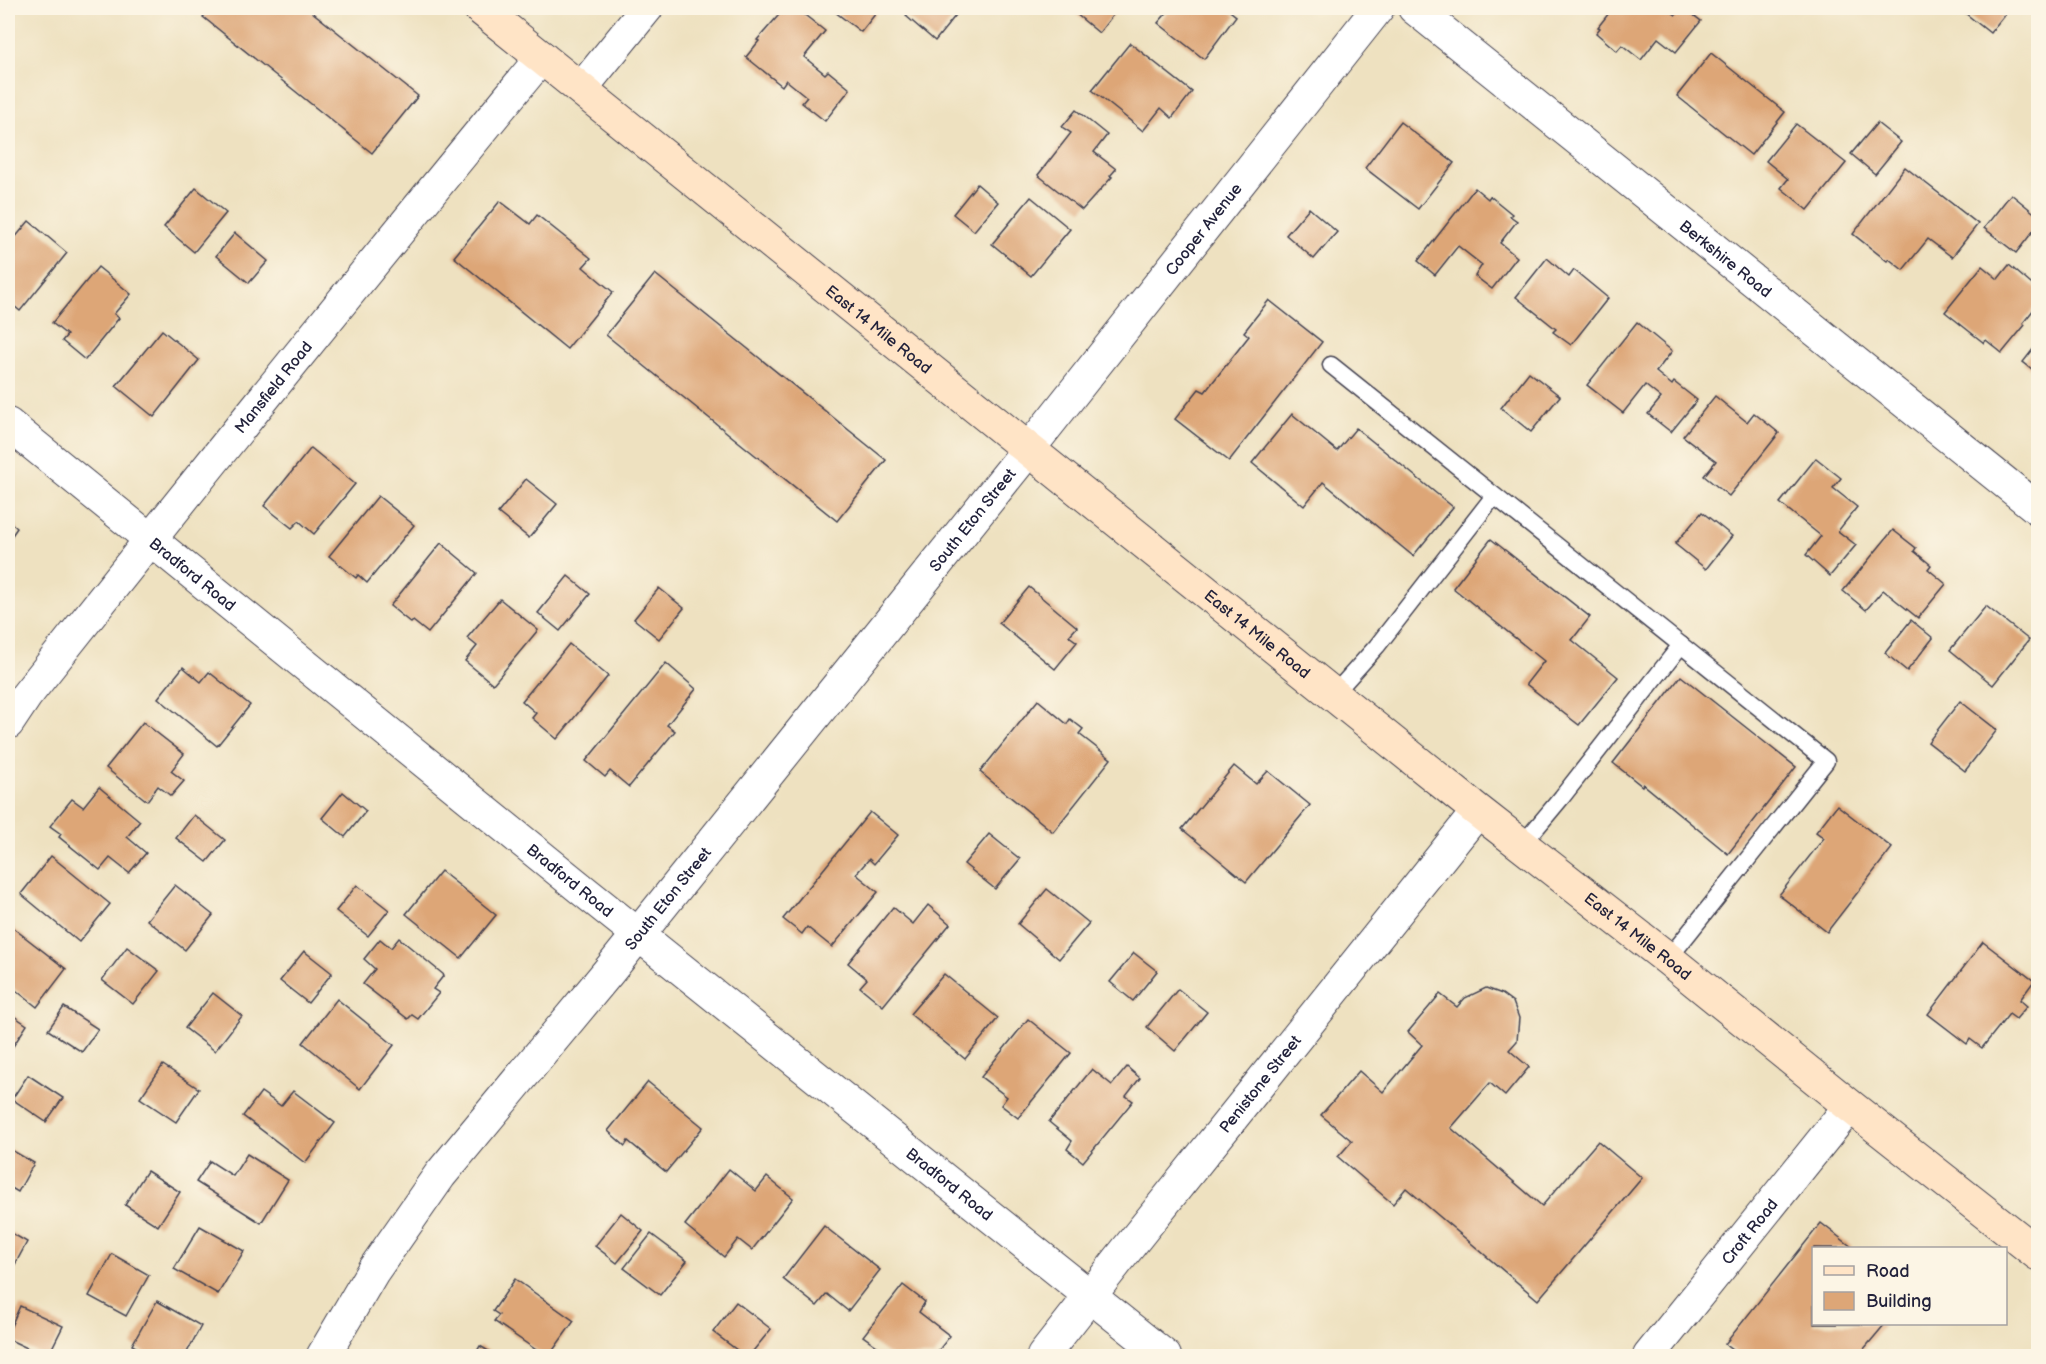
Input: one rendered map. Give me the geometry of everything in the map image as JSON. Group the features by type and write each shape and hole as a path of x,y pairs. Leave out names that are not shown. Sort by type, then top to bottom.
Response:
{"main road":[{"name":"East 14 Mile Road","path":"480,8 1478,811 1668,959 2038,1254"}],"street":[{"path":"581,90 647,8"},
{"name":"Cooper Avenue","path":"1028,450 1378,8"},
{"name":"Berkshire Road","path":"1414,8 2038,509"},
{"name":"Mansfield Road","path":"8,723 26,696 150,539 381,251 542,57"},
{"name":"Bradford Road","path":"8,424 585,892 1165,1356"},
{"name":"South Eton Street","path":"322,1356 373,1271 440,1175 639,933 1028,450"},
{"name":"Penistone Street","path":"1043,1356 1478,811"},
{"name":"Croft Road","path":"1649,1356 1851,1106"}],"lane":[{"path":"1330,365 1826,760 1668,959"},
{"path":"1334,694 1377,646 1494,496"},
{"path":"1522,845 1681,645"}],"building":[{"path":"211,8 307,8 418,96 372,153 203,17"},
{"path":"785,8 796,8 825,31 804,57 825,74 828,71 850,89 825,121 802,103 807,97 786,80 782,86 746,57 759,41 757,40"},
{"path":"830,8 880,8 861,32"},
{"path":"913,8 956,8 960,10 935,41 906,16"},
{"path":"1069,8 1112,8 1116,11 1099,33"},
{"path":"1171,8 1226,8 1236,16 1204,59 1158,23"},
{"path":"1613,8 1666,8 1676,15 1684,8 1701,21 1676,52 1658,38 1641,60 1622,45 1617,51 1596,33"},
{"path":"1961,8 2010,8 1990,33"},
{"path":"1130,43 1192,92 1172,118 1161,108 1143,131 1092,90"},
{"path":"1711,53 1785,112 1751,155 1677,96"},
{"path":"1076,110 1107,135 1094,152 1116,169 1110,176 1112,177 1082,210 1038,175 1071,133 1062,127"},
{"path":"1400,122 1454,163 1418,209 1365,168"},
{"path":"1877,123 1901,142 1875,174 1851,154"},
{"path":"1796,124 1846,163 1808,210 1781,188 1788,179 1766,161"},
{"path":"1905,167 1978,224 1952,257 1928,239 1903,270 1889,259 1887,261 1853,234"},
{"path":"977,184 998,202 974,231 953,214"},
{"path":"196,188 226,213 194,252 164,227"},
{"path":"1475,188 1488,199 1490,196 1517,221 1500,243 1517,257 1492,289 1475,276 1482,265 1458,246 1435,275 1418,261"},
{"path":"2011,194 2038,216 2038,225 2016,253 1984,228"},
{"path":"1031,197 1070,229 1031,276 992,244"},
{"path":"500,201 530,224 537,215 591,258 583,267 613,292 567,349 454,257"},
{"path":"1309,208 1337,232 1314,259 1286,235"},
{"path":"29,221 67,253 20,311 8,301 8,246"},
{"path":"235,233 268,261 249,283 216,256"},
{"path":"1547,258 1569,277 1574,270 1608,298 1571,345 1553,332 1556,329 1516,297"},
{"path":"2009,265 2038,290 2038,304 2023,323 2025,325 2002,353 1986,340 1984,343 1945,312 1982,266 1998,279"},
{"path":"98,267 131,294 114,314 119,318 85,360 62,341 67,335 52,323"},
{"path":"655,274 886,460 837,521 606,335"},
{"path":"1269,300 1322,342 1229,461 1175,419 1199,389 1205,392 1249,336 1244,332"},
{"path":"1637,322 1672,351 1656,372 1672,385 1674,382 1697,400 1671,432 1648,414 1661,398 1645,385 1623,413 1587,385"},
{"path":"162,330 199,360 154,417 116,386"},
{"path":"2038,343 2038,381 2033,377 2037,373 2023,362"},
{"path":"1529,372 1560,396 1531,432 1501,408"},
{"path":"1715,396 1747,422 1754,413 1779,433 1729,496 1704,476 1716,461 1683,436"},
{"path":"1292,414 1337,451 1356,428 1453,507 1413,556 1323,482 1304,506 1252,463"},
{"path":"311,448 355,484 314,534 299,521 292,528 264,506"},
{"path":"1816,458 1841,478 1833,488 1857,507 1838,531 1856,545 1830,576 1806,555 1821,536 1780,503"},
{"path":"526,479 557,504 529,538 498,513"},
{"path":"378,496 414,525 367,583 358,575 356,578 329,556"},
{"path":"1702,512 1732,536 1706,569 1675,544"},
{"path":"8,520 17,528 8,541"},
{"path":"1893,530 1916,548 1914,551 1931,565 1928,569 1946,584 1918,618 1883,590 1866,610 1843,591"},
{"path":"1491,539 1590,617 1572,640 1618,677 1579,725 1526,684 1544,661 1453,588"},
{"path":"441,543 477,573 428,633 390,606"},
{"path":"568,576 590,594 560,631 538,613"},
{"path":"1029,587 1077,627 1069,636 1077,642 1055,669 999,623"},
{"path":"659,588 684,608 659,639 634,619"},
{"path":"500,599 538,630 493,684 465,661 477,646 467,638"},
{"path":"1986,606 2029,640 1993,685 1950,650"},
{"path":"1911,620 1933,638 1907,671 1885,653"},
{"path":"569,644 608,676 557,739 532,718 536,713 522,701"},
{"path":"666,663 696,689 667,725 675,731 629,787 610,771 605,777 586,761"},
{"path":"183,667 201,682 209,672 250,705 217,746 158,698"},
{"path":"1681,676 1796,767 1728,854 1643,784 1642,786 1613,763"},
{"path":"1038,700 1067,724 1070,719 1083,729 1079,734 1111,759 1053,832 980,772"},
{"path":"1960,701 1997,730 1965,771 1928,742"},
{"path":"143,722 184,754 171,771 184,781 171,796 158,786 147,801 106,768"},
{"path":"1234,766 1256,784 1268,771 1310,805 1246,882 1182,829"},
{"path":"99,787 140,821 127,837 146,853 129,873 110,858 100,870 59,837 61,834 50,826 72,799 83,807"},
{"path":"343,792 366,811 345,837 322,818"},
{"path":"1837,805 1892,848 1827,932 1779,895 1824,838 1816,832"},
{"path":"870,812 898,835 874,864 869,859 856,874 878,892 832,947 807,927 802,934 783,919"},
{"path":"194,815 225,840 207,862 176,838"},
{"path":"989,834 1020,859 995,889 964,864"},
{"path":"51,856 110,904 79,942 21,894"},
{"path":"441,871 496,915 461,958 406,914"},
{"path":"175,885 213,915 185,950 147,920"},
{"path":"357,885 389,910 368,936 336,911"},
{"path":"1047,889 1089,923 1059,959 1018,924"},
{"path":"928,905 950,924 883,1006 860,987 867,979 848,963 893,907 913,924"},
{"path":"8,924 66,969 37,1007 8,984"},
{"path":"399,938 444,975 433,989 439,993 418,1019 412,1015 408,1019 363,984 375,969 364,959 380,939 391,948"},
{"path":"1983,942 2034,981 2020,1000 2027,1006 2016,1019 2009,1014 1982,1048 1970,1039 1967,1044 1928,1014"},
{"path":"127,947 159,971 133,1004 102,980"},
{"path":"304,951 332,973 308,1003 280,981"},
{"path":"1134,953 1157,971 1133,1001 1110,982"},
{"path":"944,974 998,1018 965,1059 910,1014"},
{"path":"1486,988 1502,994 1513,1002 1519,1018 1517,1041 1509,1050 1529,1067 1505,1096 1490,1083 1451,1128 1542,1206 1598,1141 1642,1178 1538,1300 1406,1188 1393,1204 1338,1157 1352,1141 1321,1115 1359,1071 1383,1092 1422,1045 1408,1032 1440,994 1457,1007 1465,998"},
{"path":"1178,989 1207,1012 1175,1051 1147,1027"},
{"path":"213,993 242,1016 215,1051 185,1028"},
{"path":"337,999 394,1045 360,1089 303,1043"},
{"path":"64,1007 98,1029 82,1052 48,1030"},
{"path":"8,1012 27,1025 8,1054"},
{"path":"1028,1019 1071,1053 1018,1118 1001,1105 1007,1097 981,1077"},
{"path":"163,1065 199,1089 176,1122 140,1098"},
{"path":"1127,1067 1140,1078 1126,1096 1133,1101 1083,1162 1067,1149 1072,1141 1049,1122 1092,1069 1112,1085"},
{"path":"28,1075 63,1098 46,1122 12,1099"},
{"path":"648,1082 703,1127 666,1172 628,1141 625,1146 608,1131"},
{"path":"293,1091 335,1123 305,1163 243,1116 261,1092 281,1106"},
{"path":"8,1148 34,1163 18,1192 8,1186"},
{"path":"247,1154 288,1180 261,1223 196,1182 210,1161 233,1176"},
{"path":"729,1169 756,1191 767,1177 793,1198 752,1250 738,1239 724,1257 685,1225"},
{"path":"147,1171 180,1192 158,1226 125,1205"},
{"path":"621,1213 643,1231 617,1263 595,1246"},
{"path":"1821,1223 1852,1247 1812,1247 1812,1325 1884,1325 1858,1356 1741,1356 1725,1344"},
{"path":"200,1226 244,1251 218,1294 174,1269"},
{"path":"824,1226 880,1270 848,1311 827,1294 817,1306 783,1279"},
{"path":"8,1231 27,1242 12,1270 8,1268"},
{"path":"651,1234 687,1261 660,1295 624,1268"},
{"path":"112,1254 149,1275 126,1316 89,1296"},
{"path":"515,1279 574,1321 549,1356 545,1356 494,1321 499,1315 493,1311"},
{"path":"903,1285 925,1302 919,1312 950,1336 934,1356 891,1356 863,1336"},
{"path":"157,1301 201,1326 185,1356 152,1356 132,1345"},
{"path":"736,1302 771,1329 749,1356 745,1356 713,1332"},
{"path":"20,1306 63,1326 48,1356 8,1339 8,1333"},
{"path":"480,1346 497,1356 474,1356"}]}
